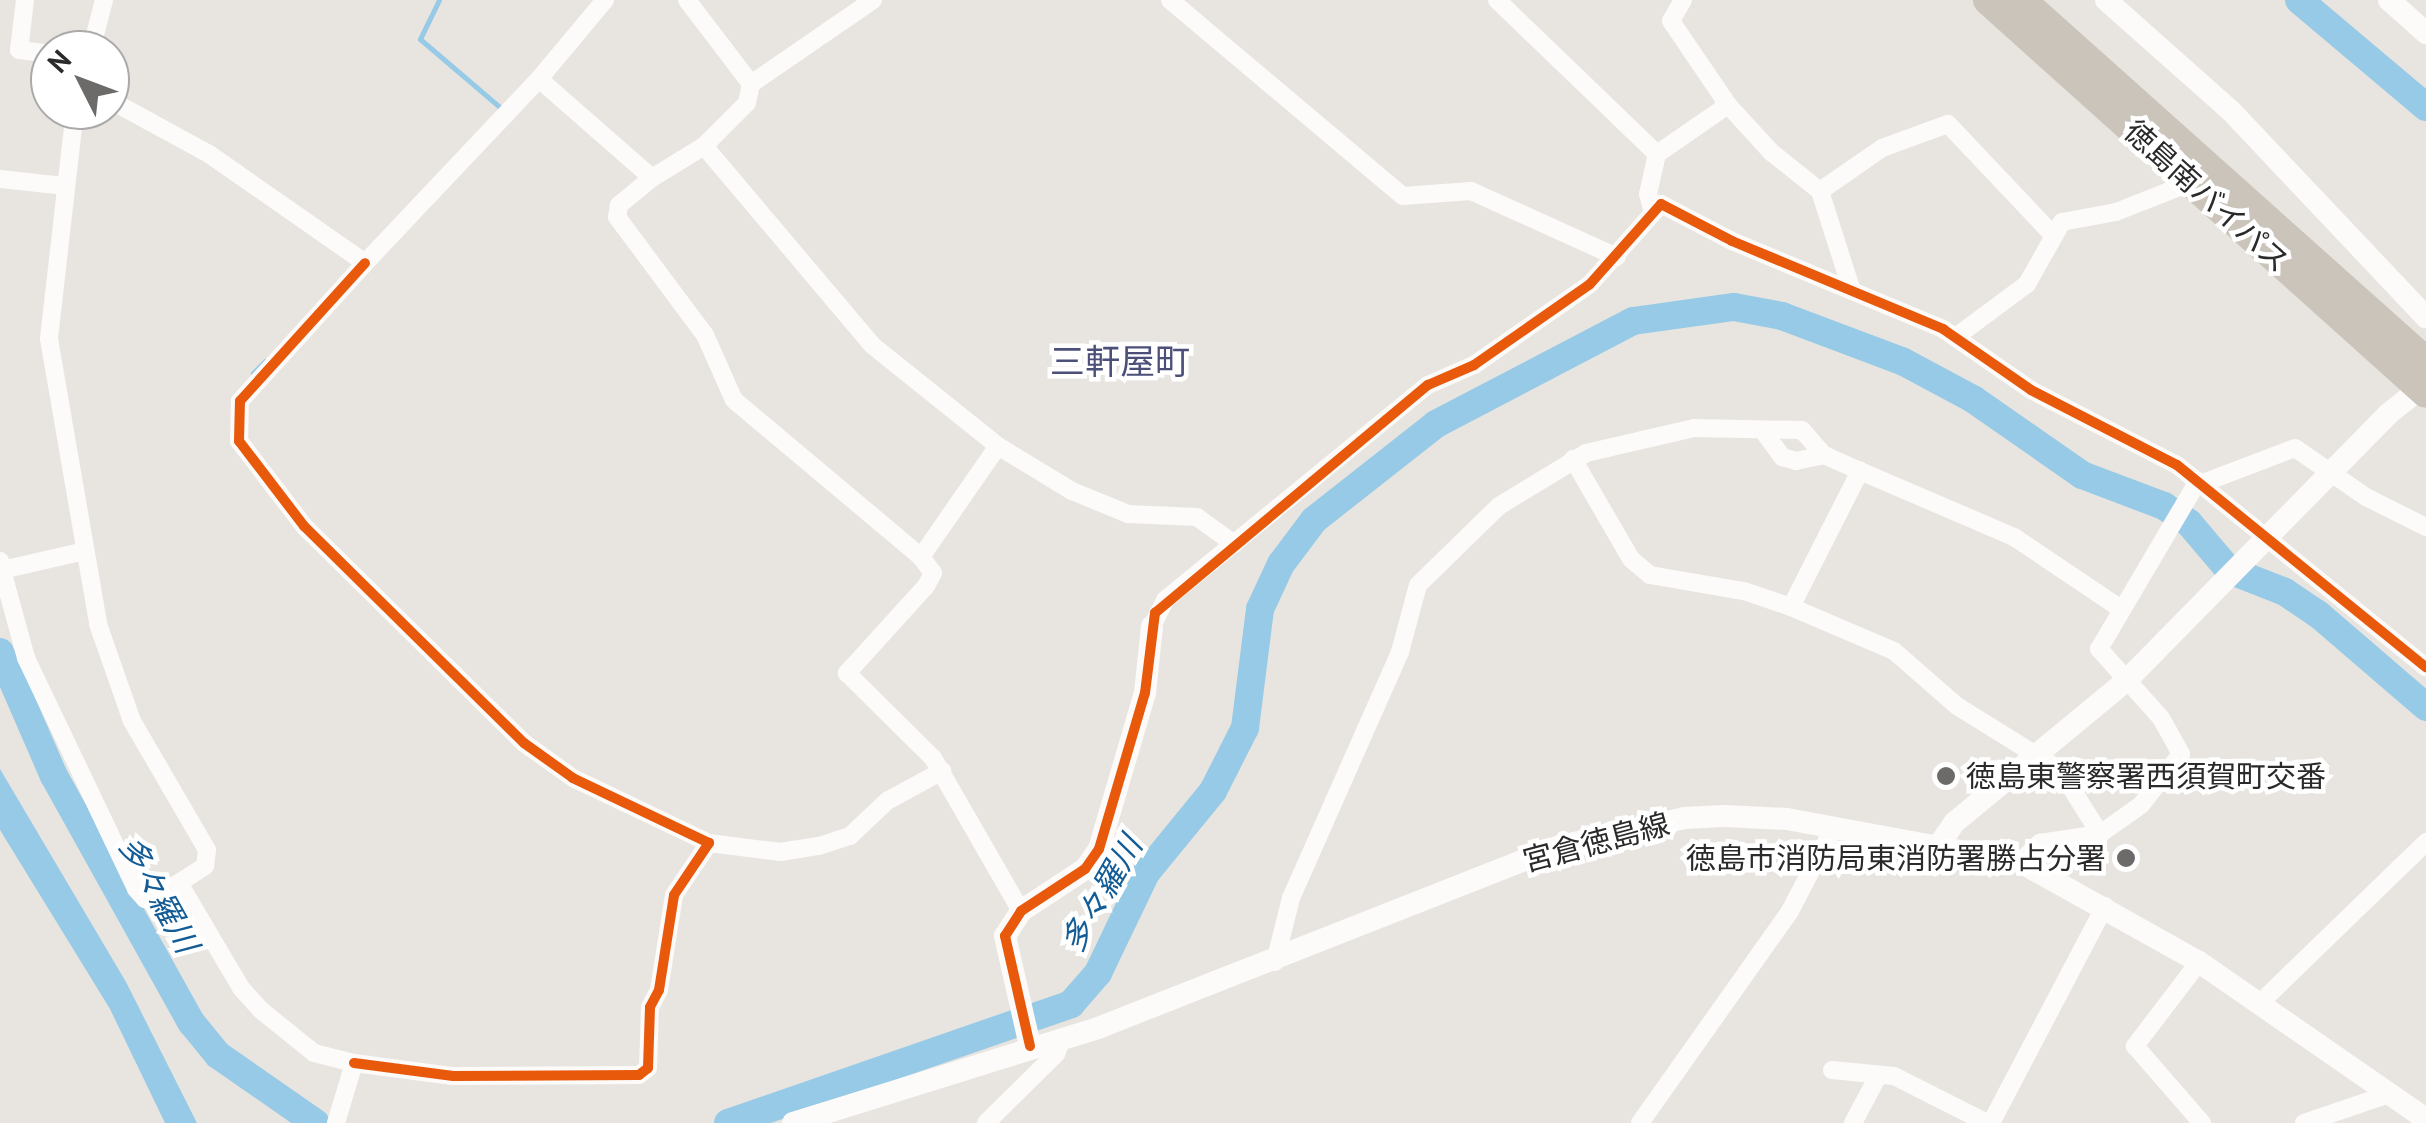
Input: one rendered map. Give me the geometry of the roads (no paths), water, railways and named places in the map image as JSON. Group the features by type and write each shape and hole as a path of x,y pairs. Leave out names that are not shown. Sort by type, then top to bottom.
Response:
{"highway":[{"name":"徳島南バイパス","path":"1988,0 2425,382"},
{"name":"徳島南バイパス","path":"2022,0 2425,382"}],"main road":[{"path":"2106,0 2231,111 2426,318"},
{"path":"2389,0 2426,33"},
{"path":"1938,846 1954,822 2040,756 2125,682 2425,382"},
{"path":"1029,1041 1005,936 1021,912 1085,869 1100,849 1142,704 1152,626"},
{"name":"宮倉徳島線","path":"792,1123 1029,1041 1062,1039 1275,962 1515,864 1612,832 1724,816 1834,827 2020,862 2105,906 2199,962 2426,1119"}],"street":[{"path":"10,49 26,0"},
{"path":"96,30 104,0"},
{"path":"605,0 539,79 240,401 239,440 304,526 524,744 573,778 709,843 780,852 850,836 887,801 942,770"},
{"path":"687,0 751,84"},
{"path":"873,0 751,84 747,103 704,146 652,178 619,206 616,216 705,335 734,400 921,558 933,574 847,673 942,770 1021,912"},
{"path":"1170,0 1403,196 1471,191 1617,257"},
{"path":"1496,0 1657,154"},
{"path":"1683,0 1671,22 1728,105 1770,152 1820,191 1852,291"},
{"path":"539,79 652,178"},
{"path":"1652,208 1648,194 1657,154 1728,105"},
{"path":"130,111 210,154 365,263"},
{"path":"1820,191 1882,148 1948,124 2053,235"},
{"path":"73,130 49,339 86,551 98,624 132,721 207,850 205,866 180,883 144,899 26,658 1,565 86,551"},
{"path":"704,146 872,346 998,446 1098,503 1146,517 1183,512 1234,544"},
{"path":"0,179 64,186"},
{"path":"1957,336 2027,284 2051,250 2053,235 2062,222 2116,212 2192,182"},
{"path":"1152,626 1165,600 1428,385 1474,365 1617,257 1652,208 1661,204 1957,336 1994,369 2201,482 2426,667"},
{"path":"1275,962 1291,898 1400,652 1418,585 1516,492 1573,458 1694,428 1802,430 1824,455 2014,537 2121,609"},
{"path":"1764,432 1782,457 1796,461 1824,455"},
{"path":"921,558 998,446"},
{"path":"2020,862 2040,844 2100,834 2141,805 2180,754 2161,718 2099,649 2201,482 2294,448 2329,474 2426,527"},
{"path":"1573,458 1632,559 1650,575 1744,591 1894,651 1956,706 2060,770 2100,834"},
{"path":"1791,607 1860,471"},
{"path":"1640,1123 1790,912 1834,827"},
{"path":"2260,1004 2426,842"},
{"path":"180,883 241,988 314,1054 453,1076 639,1076 648,1068 650,1007 659,990 674,895 709,843"},
{"path":"1832,1070 1894,1076 1989,1123 2105,906"},
{"path":"2199,962 2134,1046 2202,1123"},
{"path":"986,1123 1056,1054 1062,1039"},
{"path":"337,1121 354,1063"},
{"path":"1853,1123 1878,1074"},
{"path":"2304,1123 2392,1094"}],"water":[{"path":"0,769 126,982 197,1123 165,1123 110,1009 0,830"}],"waterway":[{"path":"439,0 420,39 502,109"},
{"path":"2299,0 2426,107"},
{"name":"多々羅川","path":"728,1123 1071,1004 1098,973 1146,873 1213,791 1245,728 1260,609 1281,564 1314,520 1436,424 1633,321 1734,307 1782,316 1902,361 1973,399 2082,475 2164,506 2189,523 2229,570 2285,592 2318,614 2426,707"},
{"path":"253,373 265,361"},
{"name":"多々羅川","path":"0,652 54,776 191,1022 218,1055 316,1123"}],"place":[{"name":"徳島東警察署西須賀町交番","path":"1946,776"},
{"name":"徳島市消防局東消防署勝占分署","path":"2126,858"}],"district":[{"name":"三軒屋町","path":"1120,361"}]}
